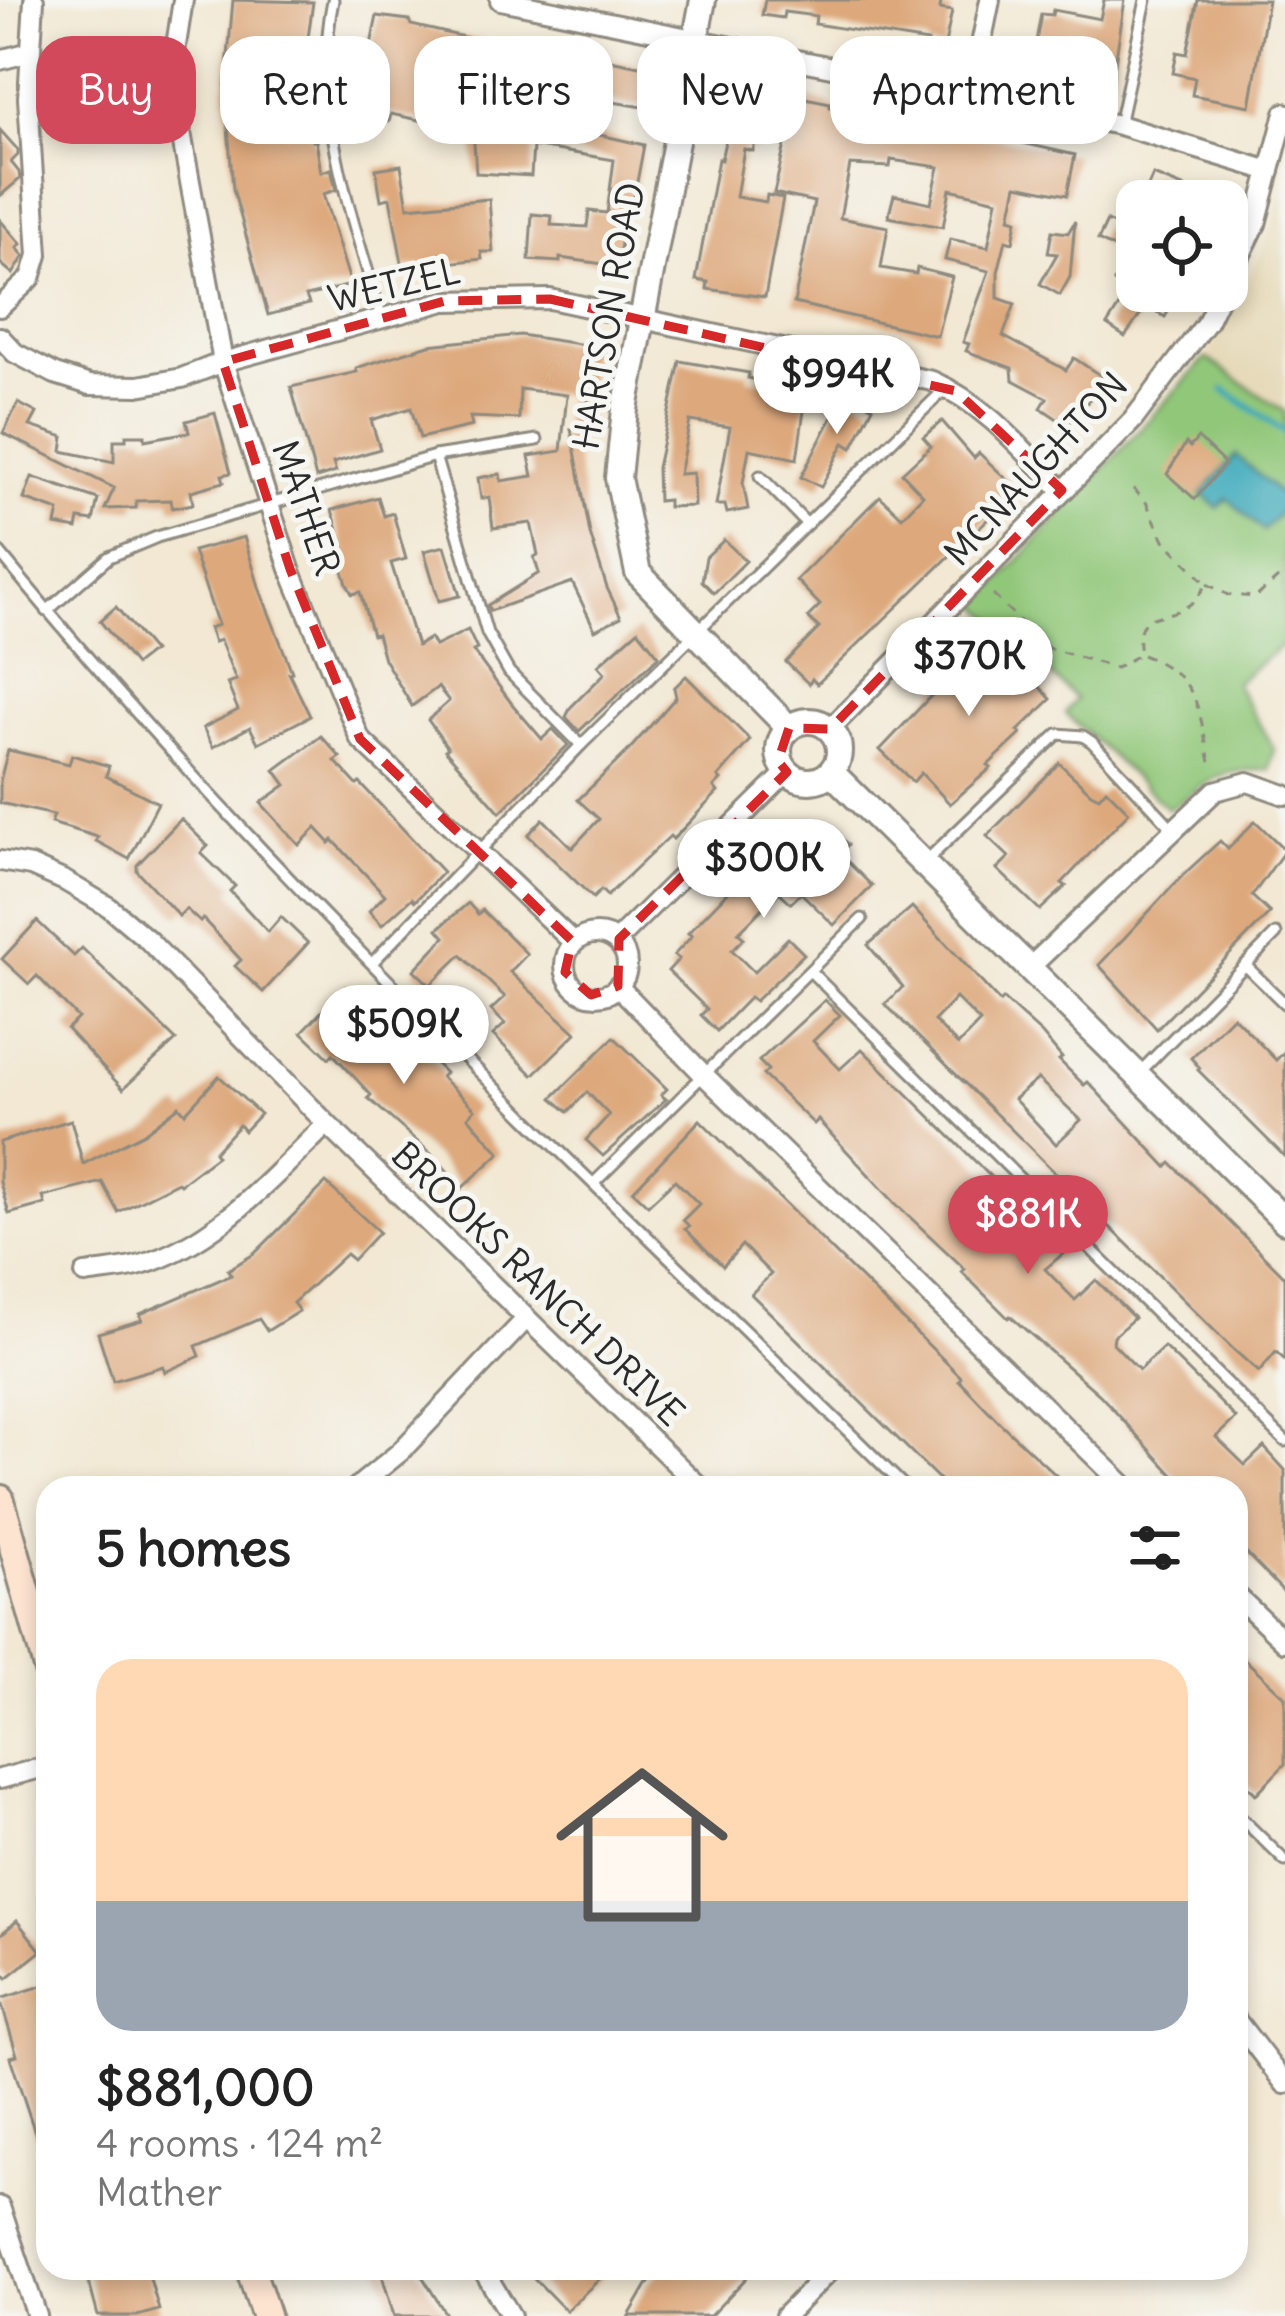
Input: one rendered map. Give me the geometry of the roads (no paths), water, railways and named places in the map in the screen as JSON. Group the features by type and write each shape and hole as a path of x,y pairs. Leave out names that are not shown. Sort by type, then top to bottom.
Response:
{"main road":[{"path":"0,1499 36,1626"},
{"path":"254,2280 266,2316"}],"street":[{"path":"0,308 31,278 38,255 28,98 34,0"},
{"name":"MATHER","path":"183,0 171,78 223,362 290,569 360,739 574,943"},
{"path":"500,0 686,36"},
{"name":"HARTSON ROAD","path":"696,36 703,0"},
{"path":"983,36 990,0"},
{"path":"0,60 30,52"},
{"path":"1248,240 1285,113"},
{"path":"1119,125 1270,171"},
{"name":"HARTSON ROAD","path":"676,144 626,410 618,478 638,572 789,728"},
{"name":"WETZEL","path":"0,337 15,353 55,374 90,385 138,386 182,378 223,362 445,301 550,299 932,380 995,422 1062,490"},
{"name":"MCNAUGHTON","path":"830,729 1133,420 1212,312"},
{"path":"812,722 830,729 840,745 832,773 815,782 787,772 778,757 789,728 812,722"},
{"path":"616,941 787,772"},
{"path":"832,773 1285,1221"},
{"path":"1028,970 1215,791 1248,782 1285,795"},
{"name":"BROOKS RANCH DRIVE","path":"0,860 31,866 109,907 148,940 327,1124 688,1476"},
{"path":"591,933 616,941 626,958 618,986 602,996 574,988 565,961 574,943 591,933"},
{"path":"618,986 1115,1476"},
{"path":"85,1274 140,1266 195,1243 230,1217 327,1124"},
{"path":"371,1476 400,1452 526,1319"},
{"path":"1248,1606 1285,1642"},
{"path":"0,1779 36,1769"},
{"path":"1248,2036 1285,2084"},
{"path":"0,2207 30,2314"},
{"path":"489,2280 511,2316"},
{"path":"785,2316 820,2280"}],"lane":[{"path":"333,0 326,82 332,140 381,319"},
{"path":"1119,125 1146,0"},
{"path":"372,963 581,746 947,387"},
{"path":"47,611 109,557 157,537 436,456 537,440"},
{"path":"436,456 487,634 509,672 581,746"},
{"path":"760,476 807,524"},
{"path":"0,553 213,800 372,963 894,1476"},
{"path":"922,865 1058,734 1083,736 1092,742 1173,829"},
{"path":"596,1182 862,919"},
{"path":"1136,1076 1276,934"},
{"path":"1245,965 1285,1004"},
{"path":"810,971 1285,1441"},
{"path":"1248,1825 1285,1861"}],"water":[{"path":"1236,455 1285,499 1285,507 1263,531 1227,498 1218,508 1202,494"}],"waterway":[{"path":"1224,390 1285,432"}]}
